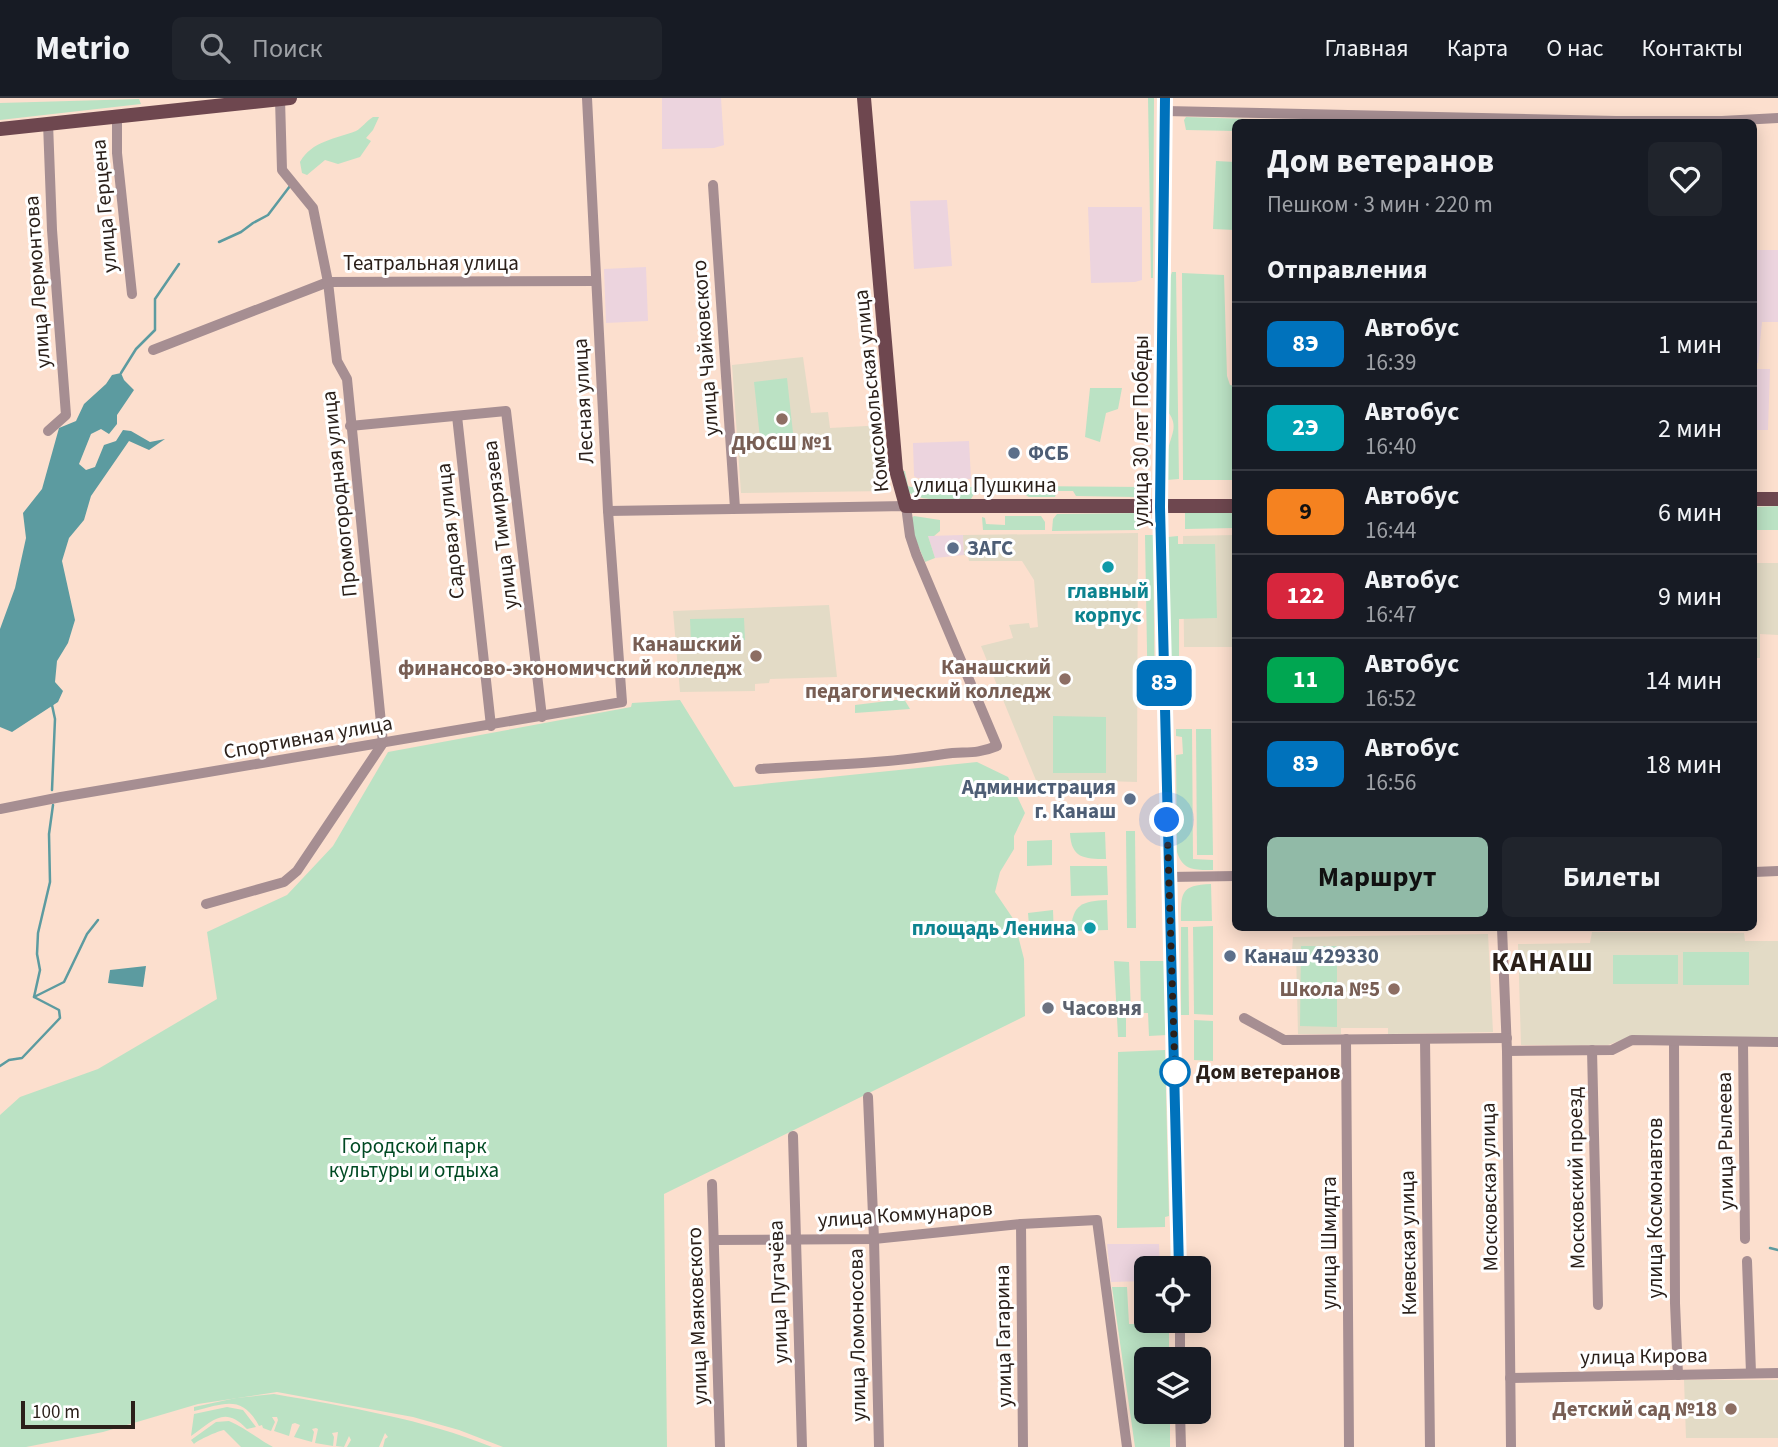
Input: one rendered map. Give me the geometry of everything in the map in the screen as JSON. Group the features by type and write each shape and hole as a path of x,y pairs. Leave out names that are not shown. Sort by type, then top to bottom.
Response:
{"main road":[{"path":"0,129 290,98"},
{"name":"Комсомольская улица","path":"864,98 896,470 906,506"},
{"name":"улица 30 лет Победы","path":"1160,507 1165,105"},
{"path":"1757,499 1778,499"},
{"name":"улица Пушкина","path":"906,506 1021,507"},
{"name":"улица Пушкина","path":"1160,507 1232,506"}],"street":[{"name":"Лесная улица","path":"587,98 608,511 622,702"},
{"name":"Промогородная улица","path":"280,99 282,170 313,208 328,282 337,361 347,379 383,743"},
{"path":"1165,105 1499,119"},
{"name":"улица Герцена","path":"117,115 117,153 132,294"},
{"path":"1757,119 1778,118"},
{"name":"улица Лермонтова","path":"48,123 52,230 65,415 48,430"},
{"name":"улица Чайковского","path":"713,185 735,508"},
{"name":"Театральная улица","path":"153,350 328,282 596,281"},
{"name":"улица Тимирязева","path":"457,416 506,411 542,717"},
{"path":"350,426 457,416"},
{"name":"Садовая улица","path":"457,416 491,726"},
{"name":"улица Пушкина","path":"608,511 906,506"},
{"name":"Комсомольская улица","path":"760,769 909,760 946,754 978,753 997,746 916,554 910,537 906,506"},
{"name":"улица Пушкина","path":"1021,507 1160,507"},
{"name":"улица 30 лет Победы","path":"1160,507 1179,1256"},
{"name":"Спортивная улица","path":"0,809 622,702"},
{"path":"206,904 284,882 290,877 324,832 383,743"},
{"path":"1757,872 1778,872"},
{"path":"1169,877 1232,876"},
{"name":"Московская улица","path":"1502,931 1507,1038 1511,1447"},
{"path":"1244,1018 1284,1040 1507,1038"},
{"name":"Киевская улица","path":"1425,1038 1430,1447"},
{"name":"улица Шмидта","path":"1346,1039 1349,1447"},
{"path":"1507,1051 1612,1050 1632,1040 1778,1042"},
{"name":"улица Космонавтов","path":"1674,1041 1678,1375"},
{"name":"улица Рылеева","path":"1743,1042 1745,1239"},
{"name":"Московский проезд","path":"1592,1050 1598,1306"},
{"name":"улица Ломоносова","path":"868,1097 879,1447"},
{"name":"улица Пугачёва","path":"793,1136 802,1447"},
{"name":"улица Маяковского","path":"712,1184 720,1447"},
{"name":"улица Коммунаров","path":"715,1240 874,1239 1021,1224 1097,1220 1127,1447"},
{"name":"улица Гагарина","path":"1021,1224 1023,1447"},
{"path":"1747,1261 1751,1373"},
{"name":"улица Кирова","path":"1510,1378 1778,1373"},
{"path":"1180,1424 1181,1447"}],"shaded area":[{"path":"662,98 721,98 724,145 714,148 662,149"},
{"path":"947,200 952,266 914,269 910,201"},
{"path":"1088,207 1142,207 1142,280 1091,283"},
{"path":"1757,250 1778,250 1778,322 1762,322 1758,363"},
{"path":"646,267 648,321 606,323 604,269"},
{"name":"ДЮСШ №1","path":"803,357 811,413 828,412 830,428 884,425 888,491 741,493 732,365"},
{"path":"1757,369 1770,369 1768,430 1757,430"},
{"path":"969,441 971,479 914,476 913,443"},
{"name":"Канашский педагогический колледж","path":"1138,533 1137,782 1071,780 1042,795 981,646 1013,638 1009,625 1029,623 1030,628 1038,627 1034,580 1022,561 969,561 968,556 964,555 963,535"},
{"path":"963,535 964,555 935,558 928,536"},
{"path":"1232,535 1232,647 1184,647 1183,536"},
{"path":"1757,563 1778,563 1778,635 1760,634 1760,658 1757,658"},
{"name":"Канашский финансово-экономичский колледж","path":"829,605 837,677 770,679 769,683 755,684 755,691 680,692 673,611"},
{"path":"1592,932 1744,933 1745,941 1778,941 1778,1040 1630,1037 1608,1045 1521,1045 1518,944 1590,943"},
{"name":"Школа №5","path":"1488,934 1493,1032 1388,1034 1388,1028 1341,1028 1341,1034 1298,1034 1296,951 1292,951 1293,937"},
{"path":"1107,1244 1159,1244 1159,1256 1134,1256 1134,1281 1111,1282"},
{"name":"Детский сад №18","path":"1684,1380 1778,1380 1778,1438 1686,1438"}],"green space":[{"path":"1148,98 1154,98 1153,278 1151,278"},
{"path":"139,99 141,104 0,120 0,103"},
{"path":"373,117 379,117 366,138 371,141 360,157 338,164 325,160 307,175 302,173 300,162 311,149 356,131"},
{"path":"1186,117 1251,119 1232,119 1232,131 1186,130"},
{"path":"1216,161 1232,162 1232,230 1213,229"},
{"path":"1172,272 1176,272 1179,479 1167,480 1167,457 1174,426 1168,412 1169,281"},
{"path":"1182,273 1224,275 1227,376 1232,385 1232,480 1183,480"},
{"path":"787,378 793,433 760,438 754,382"},
{"path":"1090,388 1122,388 1118,409 1106,413 1100,442 1085,437"},
{"path":"902,471 905,471 908,486 911,487 973,487 974,494 971,499 926,499 910,493 905,488"},
{"path":"1024,486 1143,487 1141,496 1135,497 1076,496 1073,491 1057,491 1055,497 1029,497 1024,494"},
{"path":"1778,506 1778,530 1757,530 1757,507"},
{"path":"1139,513 1139,530 1052,531 1053,519 1057,514"},
{"path":"1185,513 1232,513 1232,528 1185,529"},
{"path":"914,516 940,520 940,531 934,536 928,536 935,558 925,562 908,521"},
{"path":"1005,516 1041,516 1045,522 1045,530 983,530 982,517 985,518 986,524 1005,525"},
{"path":"1145,535 1153,535 1155,707 1148,708"},
{"path":"1178,536 1178,544 1215,544 1217,618 1179,619 1179,656 1170,656 1168,537"},
{"path":"744,618 745,640 691,642 690,619"},
{"path":"904,699 910,709 855,713 855,705"},
{"name":"Городской парк культуры и отдыха","path":"680,700 734,787 977,762 1008,777 1025,813 1014,836 1014,849 1000,872 995,892 1014,920 1024,959 1025,1016 664,1194 667,1447 503,1447 459,1430 413,1417 277,1392 198,1404 103,1432 26,1447 0,1447 0,1115 20,1097 98,1069 217,999 207,932 287,895 333,846 388,752 631,707 632,703"},
{"path":"1053,716 1106,717 1106,773 1053,773"},
{"path":"1176,729 1192,729 1193,859 1213,860 1213,870 1186,866 1177,852 1176,755 1183,754 1182,737 1176,736"},
{"path":"1196,729 1211,729 1213,855 1197,855"},
{"path":"1126,831 1135,831 1136,928 1127,928"},
{"path":"1105,832 1106,859 1085,857 1073,848 1070,833"},
{"path":"1052,840 1052,865 1027,866 1027,841"},
{"path":"1070,866 1107,866 1108,895 1071,896"},
{"path":"1211,884 1212,921 1181,921 1184,892 1193,886"},
{"path":"1107,900 1108,930 1071,931 1074,915 1080,906 1091,901"},
{"path":"1053,910 1054,937 1030,938 1028,913"},
{"path":"1213,926 1213,1015 1194,1014 1193,927"},
{"path":"1181,927 1188,927 1189,1015 1181,1015"},
{"path":"1301,946 1337,946 1337,1027 1300,1026"},
{"path":"1683,952 1749,952 1749,985 1683,985"},
{"path":"1613,955 1678,955 1678,984 1613,984"},
{"path":"1114,961 1129,962 1131,1013 1126,1014 1126,1037 1118,1037"},
{"path":"1140,961 1166,961 1167,1035 1149,1036 1148,1013 1141,1013"},
{"path":"1194,1020 1213,1021 1213,1061 1194,1060"},
{"path":"1165,1050 1169,1216 1165,1217 1165,1227 1117,1228 1118,1052"},
{"path":"1112,1287 1127,1287 1129,1324 1134,1324 1134,1333 1169,1333 1169,1347 1134,1347 1134,1424 1170,1424 1170,1447 1135,1447"},
{"path":"274,1394 412,1421 492,1447 383,1447 388,1437 385,1433 379,1447 347,1447 351,1440 349,1436 344,1447 336,1446 338,1432 332,1433 333,1446 315,1443 316,1428 312,1429 312,1442 294,1437 300,1425 295,1423 292,1424 289,1436 274,1431 277,1417 272,1417 275,1422 271,1431 263,1428 239,1405 223,1404 194,1411 194,1407 236,1398"},
{"path":"227,1407 243,1410 256,1427 247,1429 232,1418 225,1417 212,1421 191,1436 194,1414"},
{"path":"229,1421 273,1447 241,1447 224,1430 194,1444 191,1440 216,1422"}],"water":[{"path":"121,373 134,390 117,415 117,424 109,434 101,429 91,434 79,464 86,470 95,467 104,445 116,441 123,430 131,431 150,442 165,439 149,450 129,441 91,496 84,520 69,538 62,561 75,620 68,643 57,661 55,682 63,691 58,702 12,732 0,727 0,629 15,588 26,538 23,513 42,489 59,428 76,421 84,404 112,375"},
{"path":"146,966 143,987 108,983 110,970"}],"waterway":[{"path":"219,242 268,215 290,186"},
{"path":"121,373 136,349 155,330 155,299 179,264"},
{"path":"52,705 55,719 52,790"},
{"path":"0,1066 9,1060 22,1058 60,1018 59,1010 34,997 40,970 37,954 38,933 50,882 49,834 53,805"},
{"path":"34,997 64,982 87,934 98,920"},
{"path":"1770,1248 1778,1250"}],"bus line":[{"name":"8Э","path":"1165,98 1160,507 1179,1256"}],"place":[{"name":"ДЮСШ №1","path":"782,419"},
{"name":"ФСБ","path":"1014,453"},
{"name":"ЗАГС","path":"953,548"},
{"name":"главный корпус","path":"1108,567"},
{"name":"Канашский финансово-экономичский колледж","path":"756,656"},
{"name":"Канашский педагогический колледж","path":"1065,679"},
{"name":"Администрация г. Канаш","path":"1130,799"},
{"name":"площадь Ленина","path":"1090,928"},
{"name":"Канаш 429330","path":"1230,956"},
{"name":"Школа №5","path":"1394,989"},
{"name":"Часовня","path":"1048,1008"},
{"name":"Дом ветеранов","path":"1175,1072"},
{"name":"Детский сад №18","path":"1731,1409"}],"district":[{"name":"КАНАШ","path":"1543,962"}],"route":[{"path":"1167,820 1175,1072"}]}
